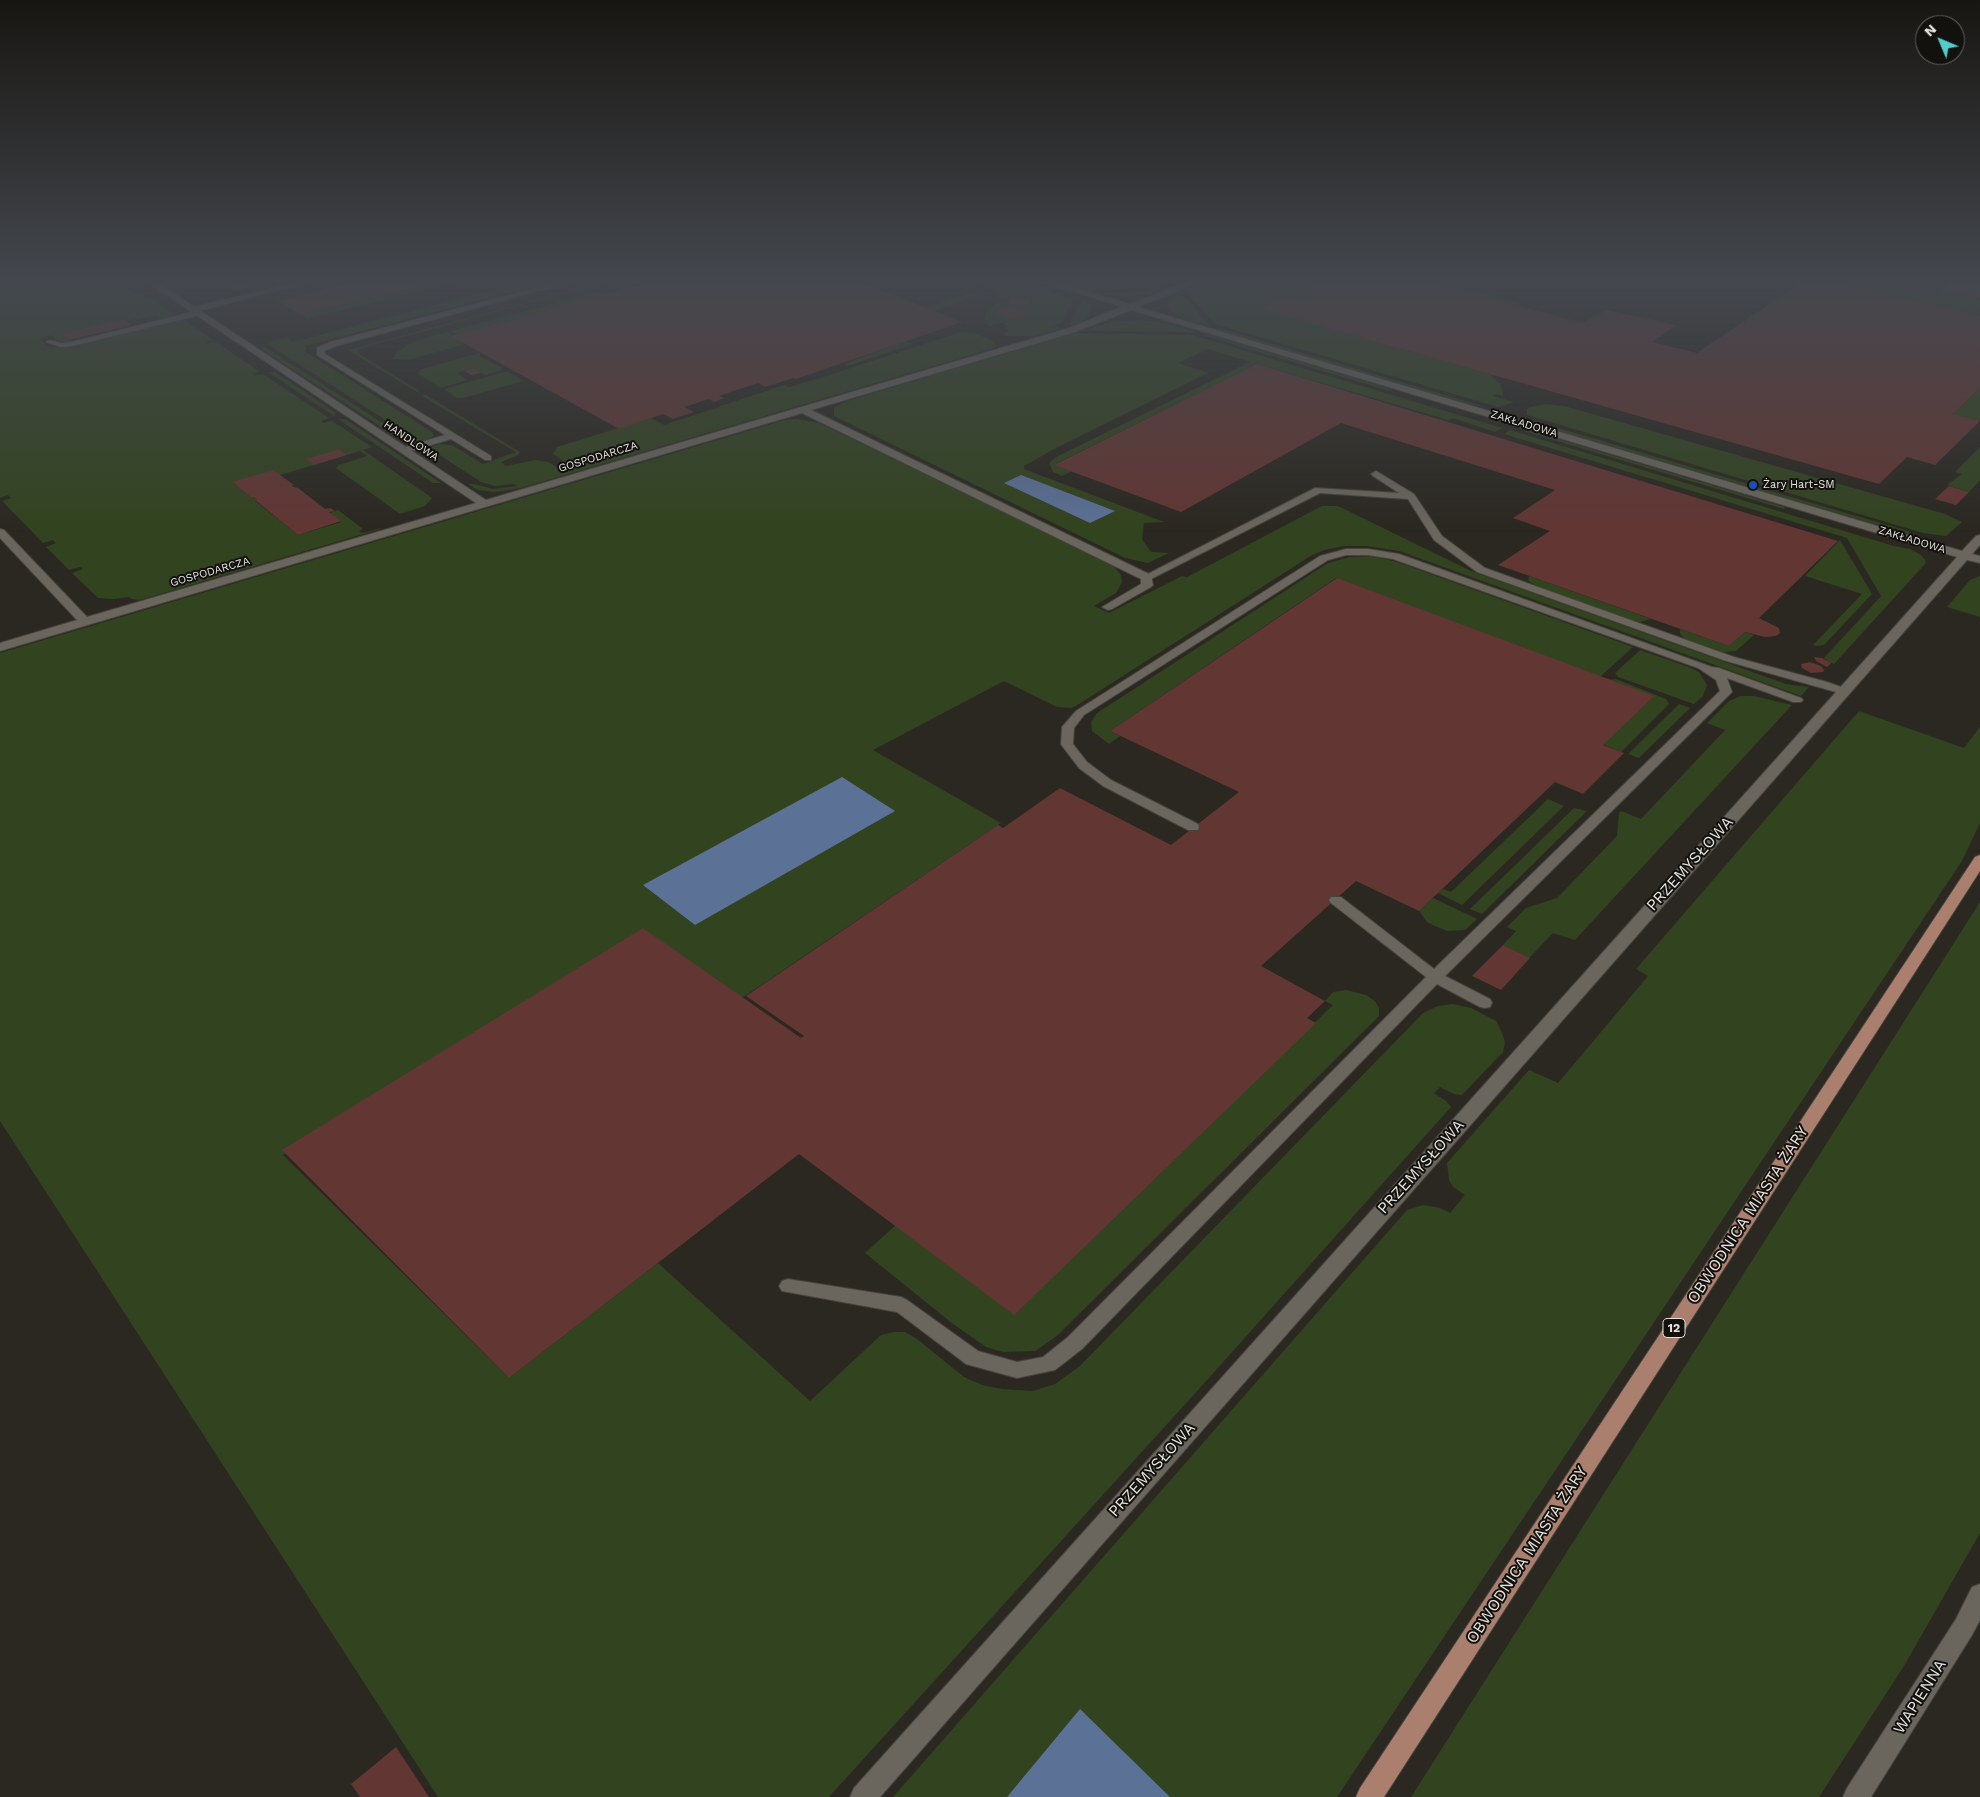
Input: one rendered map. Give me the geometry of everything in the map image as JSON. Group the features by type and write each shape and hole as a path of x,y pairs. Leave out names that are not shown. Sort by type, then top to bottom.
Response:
{"main road":[{"name":"OBWODNICA MIASTA ŻARY","path":"1369,1797 1980,860"}],"street":[{"name":"HANDLOWA","path":"275,364 485,504"},
{"name":"GOSPODARCZA","path":"0,647 956,364"},
{"name":"ZAKŁADOWA","path":"1320,364 1972,557"},
{"path":"802,409 1147,577 1147,585 1108,607"},
{"path":"0,532 85,622"},
{"name":"PRZEMYSŁOWA","path":"863,1797 1843,692 1972,557 1980,538"},
{"name":"WAPIENNA","path":"1856,1797 1964,1628 1980,1595"}],"lane":[{"path":"335,364 488,458"},
{"path":"405,450 452,436"},
{"path":"1376,474 1411,496 1438,538 1481,570 1730,659 1823,684 1843,692"},
{"path":"1147,577 1318,490 1411,496"},
{"path":"1194,828 1107,783 1083,765 1067,744 1068,727 1080,713 1324,558 1346,552 1368,552 1395,556 1797,700"},
{"path":"788,1286 901,1305 973,1358 1017,1370 1048,1364 1075,1343 1435,977 1726,692 1721,678 1702,666"},
{"path":"1336,900 1435,977 1485,1002"}],"green space":[{"path":"0,364 248,364 259,371 253,374 255,376 263,374 329,418 321,421 324,423 332,421 372,447 363,450 432,498 425,506 400,514 336,468 339,465 367,456 360,451 347,455 339,449 307,459 314,465 280,475 233,483 252,498 254,497 257,500 255,501 298,535 341,522 330,513 338,510 363,529 359,531 362,533 381,528 140,600 129,597 114,599 98,598 72,573 83,569 80,567 69,570 46,547 56,543 53,540 43,543 2,501 11,498 8,495 0,498"},
{"path":"284,364 291,364 411,442 397,437"},
{"path":"298,364 325,364 434,435 424,441 418,441"},
{"path":"371,364 375,364 420,391 417,392"},
{"path":"440,364 494,364 502,368 502,370 485,375 473,368 457,373 467,380 441,388 417,373 422,369"},
{"path":"863,364 941,364 521,488 495,492 478,490 468,484 493,489 517,486 514,484 495,486 481,482 429,448 439,444 452,445 483,464 516,452 422,396 426,395 520,452 518,455 501,462 506,466 535,460 548,462 557,467 567,463 553,454 557,447 651,418 664,425 784,385 789,387"},
{"path":"972,364 1181,364 1208,373 1056,448 1024,466 1024,469 1164,522 1144,523 1142,539 1151,552 1169,553 1148,563 1125,558 834,416 834,408 847,401"},
{"path":"1246,364 1288,364 1502,428 1495,432 1453,418 1448,420 1257,364 1055,464 1072,471 1062,476 1053,472 1049,463 1056,457"},
{"path":"1299,364 1306,364 1387,388 1394,392"},
{"path":"1333,364 1340,364 1485,407"},
{"path":"1351,364 1454,364 1490,374 1500,384 1504,396 1496,394 1493,396 1514,402 1498,407"},
{"path":"268,372 275,372 336,413 334,416"},
{"path":"508,372 524,381 463,398 457,398 444,389"},
{"path":"1980,388 1980,421 1953,414"},
{"path":"1546,404 1564,406 1945,514 1962,522 1946,536 1923,533 1527,415 1527,409 1530,407"},
{"path":"338,419 345,419 441,483 433,483"},
{"path":"798,419 819,423 1113,565 1121,575 1122,582 1116,593 1094,606 1109,613 1182,576 1187,577 1322,506 1338,506 1471,571 1786,684 1809,687 1801,696 1399,551 1366,546 1344,546 1324,550 1309,557 1076,706 1071,708 1057,707 1004,681 873,750 1001,823 742,998 643,929 283,1155 509,1378 658,1263 810,1401 881,1335 894,1332 905,1332 917,1339 964,1377 982,1385 1002,1389 1033,1391 1055,1384 1080,1366 1423,1013 1438,1006 1453,1004 1471,1008 1496,1021 1505,1043 1503,1052 1462,1095 1454,1094 1440,1087 1434,1093 1451,1107 1208,1379 829,1797 438,1797 0,1121 0,653 785,420"},
{"path":"1531,420 1748,484 1745,486 1549,428"},
{"path":"1510,430 1894,546 1910,549 1921,555 1926,561 1834,664 1824,658 1881,596 1847,538 1504,434"},
{"path":"1524,431 1531,431 1785,507 1784,509"},
{"path":"1980,447 1980,480 1969,492 1947,485 1962,474 1955,472"},
{"path":"1757,487 1908,531 1916,536 1755,489"},
{"path":"1840,540 1872,594 1824,645 1816,646 1813,645 1862,594 1805,576"},
{"path":"1372,556 1397,562 1633,647 1600,677 1336,578 1110,731 1120,736 1109,744 1092,731 1091,722 1097,713 1328,563 1350,557"},
{"path":"1529,576 1651,619 1640,622 1632,620 1552,593 1530,582 1528,580"},
{"path":"1980,576 1980,617 1947,607 1970,580"},
{"path":"1680,629 1729,646 1745,632 1754,635 1736,651 1724,652 1685,639 1680,634"},
{"path":"1640,650 1699,672 1707,685 1703,696 1694,704 1618,677 1615,673"},
{"path":"1616,679 1666,699 1669,704 1621,752 1600,743 1609,680"},
{"path":"1741,696 1754,696 1792,705 1575,940 1553,933 1529,958 1503,945 1516,931 1507,927 1526,908 1557,898 1617,836 1619,813 1621,811 1641,819 1725,730 1707,723 1729,701"},
{"path":"1679,704 1690,708 1639,758 1628,754"},
{"path":"1859,711 1964,748 1980,727 1980,823 1962,861 1337,1797 893,1797 1407,1210 1423,1205 1440,1208 1450,1213 1465,1195 1453,1187 1449,1180 1447,1163 1529,1070 1558,1083 1648,976 1636,969"},
{"path":"1548,799 1564,806 1462,905 1438,893 1443,889 1451,892"},
{"path":"1574,808 1587,811 1482,914 1470,909"},
{"path":"1433,898 1477,919 1465,930 1447,931 1435,926 1427,922 1419,911"},
{"path":"1980,902 1980,1533 1904,1666 1819,1797 1411,1797"},
{"path":"1346,990 1366,995 1375,1001 1379,1008 1379,1016 1057,1336 1035,1351 1003,1352 986,1347 953,1324 865,1253 908,1214 1262,1073 1333,1005 1325,1001 1333,992"}],"water":[{"path":"1021,475 1115,511 1090,523 1004,483"},
{"path":"842,777 895,811 695,925 643,885"},
{"path":"1080,1709 1170,1797 1007,1797"}],"building":[{"path":"501,364 840,364 765,387 758,383 719,396 725,398 714,402 709,399 684,407 694,412 673,419 663,414 619,429"},
{"path":"1257,364 1838,541 1759,618 1779,628 1780,633 1776,636 1765,637 1745,632 1729,646 1498,565 1550,531 1513,518 1555,490 1341,423 1181,512 1054,465"},
{"path":"1454,364 1980,364 1980,388 1953,414 1980,421 1935,465 1907,457 1879,484"},
{"path":"474,368 481,373 472,375 464,371"},
{"path":"339,449 347,455 314,465 306,459"},
{"path":"273,470 294,485 291,486 298,488 325,509 330,508 335,511 329,512 341,521 298,535 255,500 257,500 254,497 252,498 232,482"},
{"path":"1949,486 1969,492 1956,505 1935,499"},
{"path":"1337,578 1654,696 1603,745 1624,753 1583,794 1555,782 1419,911 1356,881 1261,966 1325,1001 1307,1018 1316,1023 1014,1315 799,1154 509,1378 282,1150 643,928 801,1038 804,1036 746,996 998,825 1003,828 1060,788 1171,845 1239,792 1110,731"},
{"path":"1814,657 1822,658 1831,663 1827,667 1816,661"},
{"path":"1810,662 1821,666 1824,670 1823,672 1811,673 1802,668 1801,664"},
{"path":"1503,945 1530,958 1501,990 1472,976"},
{"path":"396,1747 429,1797 360,1797 351,1784"}],"place":[{"name":"Żary Hart-SM","path":"1753,485"}]}
